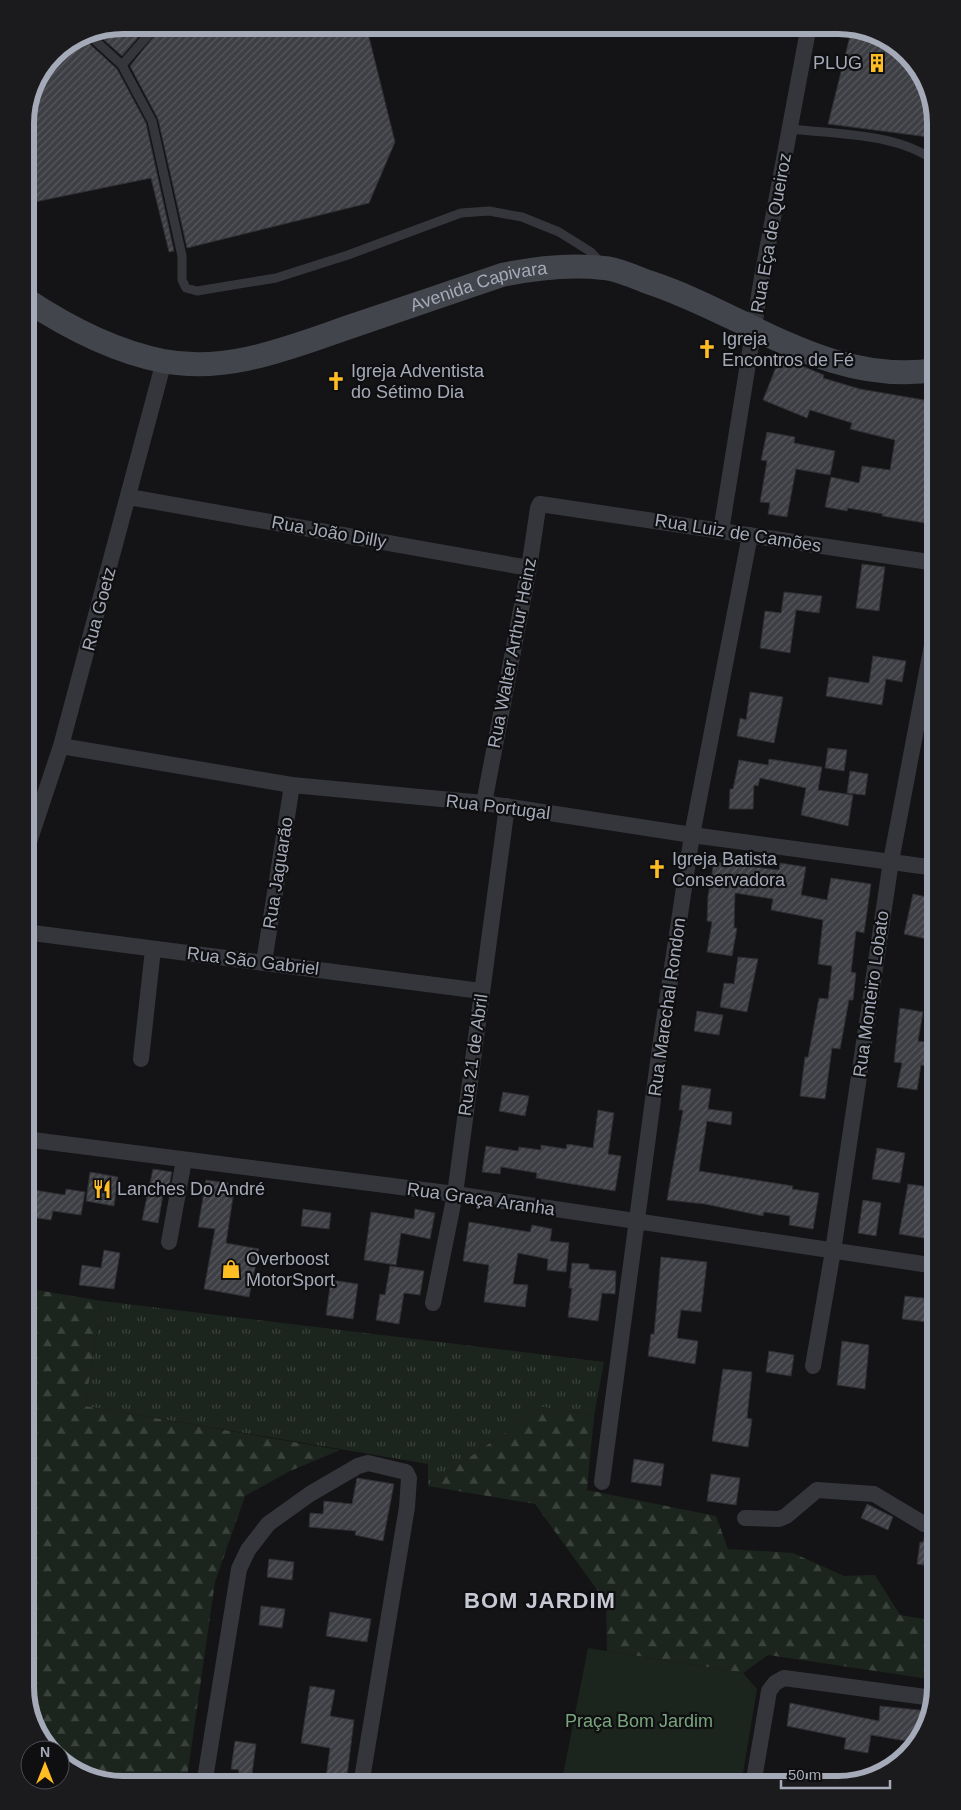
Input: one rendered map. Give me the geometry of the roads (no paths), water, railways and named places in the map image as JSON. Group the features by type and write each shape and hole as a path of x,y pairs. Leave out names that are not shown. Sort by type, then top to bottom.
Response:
{"main road":[{"name":"Avenida Capivara","path":"34,305 64,325 131,352 164,361 221,364 266,356 502,275 535,268 605,268 677,292 809,355 859,369 912,374 927,372"}],"street":[{"name":"Rua Eça de Queiroz","path":"721,531 762,277 807,34"},
{"name":"Rua Goetz","path":"34,805 61,746 164,361"},
{"name":"Rua João Dilly","path":"129,497 529,568"},
{"name":"Rua Luiz de Camões","path":"540,504 544,503 927,562"},
{"name":"Rua Walter Arthur Heinz","path":"484,803 540,504"},
{"name":"Rua Marechal Rondon","path":"602,1482 660,1047 692,835 750,535"},
{"name":"Rua Monteiro Lobato","path":"813,1366 833,1251 891,861 927,671"},
{"name":"Rua Portugal","path":"61,746 292,785 484,803 692,835 927,867"},
{"name":"Rua Jaguarão","path":"264,962 292,785"},
{"name":"Rua 21 de Abril","path":"433,1303 454,1194 507,806"},
{"name":"Rua São Gabriel","path":"34,933 481,991"},
{"path":"141,1059 153,949"},
{"name":"Rua Graça Aranha","path":"34,1140 454,1194 927,1265"},
{"path":"169,1242 184,1160"},
{"path":"206,1776 217,1718 239,1569 248,1550 268,1524 310,1494 358,1466 368,1463 406,1472 410,1478 407,1507 362,1776"},
{"path":"745,1518 779,1519 786,1516 810,1494 817,1490 825,1490 874,1494 927,1525"},
{"path":"755,1776 769,1690 775,1683 784,1678 926,1697"}],"lane":[{"path":"122,65 149,34"},
{"path":"93,39 122,65 152,121 182,256 182,280 186,288 197,291 276,278 348,255 461,213 489,212 522,216 559,232 592,252 605,268"},
{"path":"790,129 889,140 927,155"}],"place":[{"name":"PLUG","path":"877,63"},
{"name":"Igreja Encontros de Fé","path":"707,349"},
{"name":"Igreja Adventista do Sétimo Dia","path":"336,381"},
{"name":"Igreja Batista Conservadora","path":"657,869"},
{"name":"Lanches Do André","path":"102,1189"},
{"name":"Overboost MotorSport","path":"231,1269"}],"district":[{"name":"BOM JARDIM","path":"540,1600"}],"park label":[{"name":"Praça Bom Jardim","path":"639,1721"}]}
